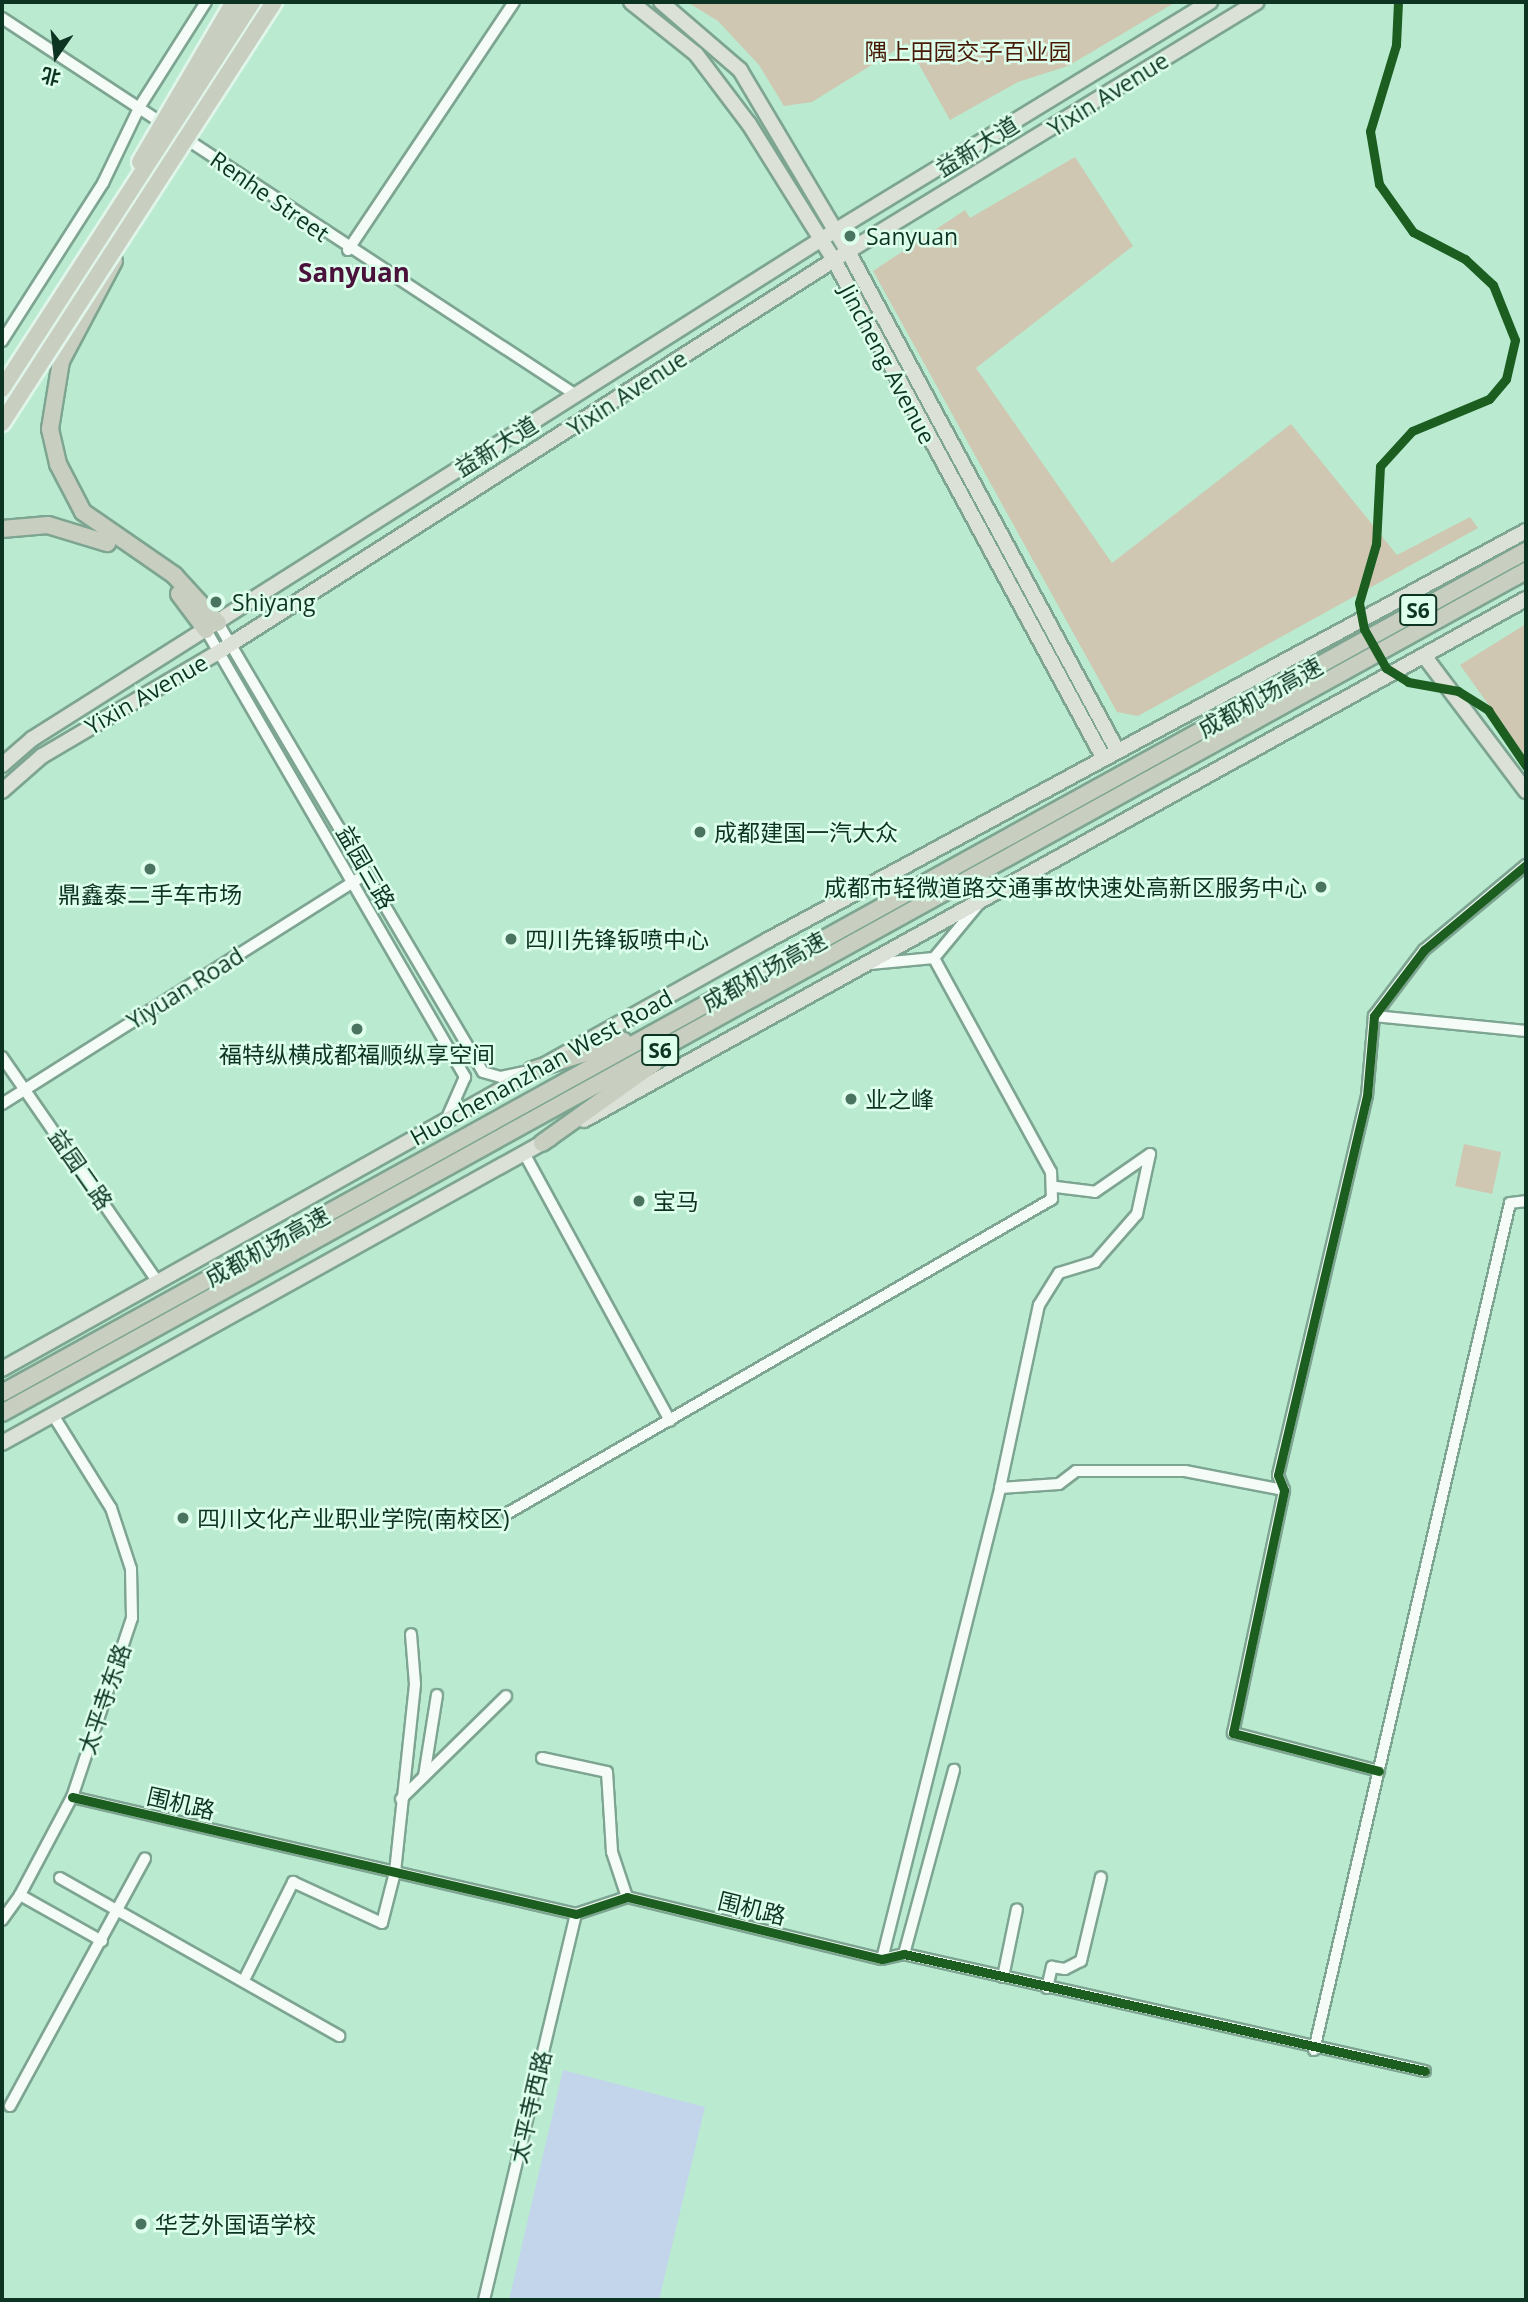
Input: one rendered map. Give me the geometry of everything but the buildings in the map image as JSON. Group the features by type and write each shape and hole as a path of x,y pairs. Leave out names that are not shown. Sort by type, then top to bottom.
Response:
{"highway":[{"path":"112,219 165,111 234,2"},
{"path":"2,389 252,2"},
{"path":"2,424 130,230 274,2"},
{"path":"130,230 61,360 50,429 69,491 103,536 167,580 212,626"},
{"path":"2,529 48,525 103,536"},
{"name":"成都机场高速","path":"2,1393 1526,551"},
{"name":"成都机场高速","path":"2,1413 1526,571"},
{"path":"542,1143 715,1020"},
{"path":"532,1070 655,1031"}],"main road":[{"name":"Jincheng Avenue","path":"631,2 696,54 750,124 834,260 1103,757"},
{"path":"661,2 740,70 850,255 1117,750"},
{"name":"益新大道","path":"2,765 212,626 820,240 836,234 1210,2"},
{"name":"Yixin Avenue","path":"2,791 42,755 217,653 834,260 850,255 1256,2"},
{"name":"Huochenanzhan West Road","path":"2,1369 532,1070 1103,757 1526,531"},
{"path":"2,1443 1526,600"},
{"path":"1425,656 1526,790"},
{"path":"1088,729 1102,721"}],"street":[{"path":"2,341 103,183 140,106 206,2"},
{"path":"348,250 514,2"},
{"name":"Renhe Street","path":"2,18 140,106 348,250 576,396"},
{"name":"益园三路","path":"212,626 233,643 369,871 483,1072 501,1077 532,1070"},
{"name":"益园三路","path":"212,626 217,653 355,880 465,1076 445,1121"},
{"path":"1379,1771 1233,1733 1284,1490 1278,1475 1367,1096 1374,1016 1424,950 1526,865"},
{"name":"Yiyuan Road","path":"2,1104 24,1087 369,871"},
{"path":"870,964 934,958 979,904"},
{"path":"934,958 1056,1187"},
{"path":"1374,1016 1526,1031"},
{"name":"益园二路","path":"2,1057 158,1282"},
{"path":"524,1153 670,1420"},
{"path":"882,1959 1000,1488 1039,1305 1059,1273 1095,1262 1137,1214 1150,1154 1095,1192 1056,1187"},
{"path":"508,1513 1046,1207 1056,1187"},
{"path":"1314,2050 1510,1203 1526,1200"},
{"name":"太平寺东路","path":"2,1920 20,1895 72,1797 132,1618 131,1569 111,1508 53,1415"},
{"path":"1000,1488 1059,1484 1076,1471 1185,1471 1284,1490"},
{"path":"244,1980 293,1882 382,1923 395,1872 415,1684 411,1634"},
{"path":"424,1776 437,1695"},
{"path":"401,1799 506,1696"},
{"path":"542,1758 607,1772 612,1852 627,1897 576,1914"},
{"path":"905,1954 954,1770"},
{"name":"围机路","path":"72,1797 576,1914"},
{"path":"10,2105 119,1911 145,1858"},
{"path":"1047,1988 1052,1967 1065,1969 1081,1961 1101,1877"},
{"path":"60,1878 339,2036"},
{"path":"20,1895 102,1941"},
{"name":"围机路","path":"627,1897 882,1959 905,1954 1314,2050 1425,2071"},
{"path":"1003,1977 1017,1909"},
{"name":"太平寺西路","path":"484,2300 576,1914"}],"green space":[{"name":"隅上田园交子百业园","path":"687,2 1176,2 1068,66 1018,82 950,120 907,43 812,102 784,106 759,65 718,21"},
{"path":"1075,157 1133,246 976,368 1112,563 1291,424 1397,555 1470,517 1478,528 1138,716 1117,712 873,271 965,210 970,218"},
{"path":"1526,624 1526,757 1460,665"},
{"path":"1464,1144 1501,1152 1492,1194 1455,1186"}],"water":[{"path":"563,2070 705,2107 659,2300 509,2300"}],"cycle path":[{"path":"1398,2 1396,45 1370,131 1379,184 1413,232 1465,259 1493,285 1515,340 1506,379 1489,399 1412,431 1380,466 1376,544 1359,603 1364,629 1386,668 1408,682 1458,691 1488,710 1526,766"},
{"path":"1379,1771 1233,1733 1284,1490 1278,1475 1367,1096 1374,1016 1424,950 1526,865"},
{"path":"72,1797 576,1914 627,1897 882,1959 904,1954 1425,2071"}],"place":[{"name":"Sanyuan","path":"850,236"},
{"name":"Shiyang","path":"216,602"},
{"name":"成都建国一汽大众","path":"700,832"},
{"name":"鼎鑫泰二手车市场","path":"150,869"},
{"name":"成都市轻微道路交通事故快速处高新区服务中心","path":"1321,887"},
{"name":"四川先锋钣喷中心","path":"511,939"},
{"name":"福特纵横成都福顺纵享空间","path":"357,1029"},
{"name":"业之峰","path":"851,1099"},
{"name":"宝马","path":"639,1201"},
{"name":"四川文化产业职业学院(南校区)","path":"183,1518"},
{"name":"华艺外国语学校","path":"141,2224"}],"district":[{"name":"Sanyuan","path":"354,273"}]}
